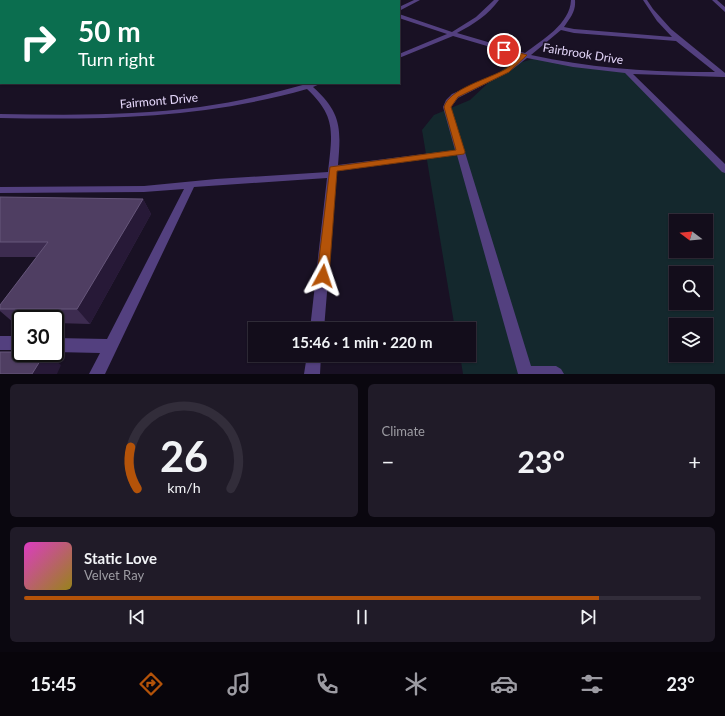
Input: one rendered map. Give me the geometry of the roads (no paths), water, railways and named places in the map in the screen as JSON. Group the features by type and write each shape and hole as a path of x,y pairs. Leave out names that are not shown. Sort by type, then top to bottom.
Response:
{"street":[{"path":"400,9 418,0"},
{"path":"400,56 453,33 492,8 497,0"},
{"path":"556,374 526,374 448,107 449,102 455,96 507,71 524,55 560,28 570,15 573,8 573,0"},
{"path":"645,0 665,25 724,75"},
{"path":"714,0 725,10"},
{"name":"Fairbrook Drive","path":"400,16 524,55 581,66 626,72 724,75"},
{"path":"560,28 574,31 680,39"},
{"path":"626,72 725,170"},
{"path":"313,85 333,117 336,136 318,322"},
{"name":"Fairmont Drive","path":"0,116 113,117 170,114 223,107 313,85"},
{"path":"0,190 144,189 333,172 461,152"},
{"path":"97,374 191,184"},
{"path":"0,343 12,343"},
{"path":"64,344 110,346"},
{"path":"312,374 313,362"}]}
